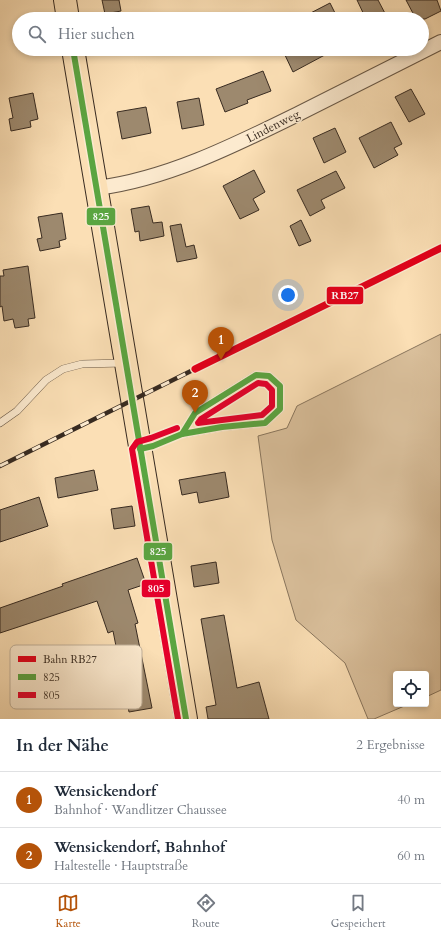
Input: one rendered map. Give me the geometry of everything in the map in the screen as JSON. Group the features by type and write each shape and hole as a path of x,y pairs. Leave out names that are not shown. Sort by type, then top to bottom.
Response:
{"main road":[{"path":"65,0 67,12"},
{"path":"74,56 186,719"}],"street":[{"name":"Lindenweg","path":"429,48 441,42"},
{"name":"Lindenweg","path":"97,188 127,182 188,164 237,144 413,56"}],"lane":[{"path":"0,423 17,411 46,380 62,369 82,364 111,365 126,363"},
{"path":"140,449 153,446 182,434 222,427 265,423 280,409 280,386 269,376 256,375 195,413 182,434"}],"shaded area":[{"path":"441,334 441,690 429,696 429,671 393,671 393,707 402,707 374,719 368,719 345,663 296,620 272,540 258,436 287,428 297,406"}],"building":[{"path":"102,0 119,0 121,11 105,12"},
{"path":"357,0 378,0 384,12 363,12"},
{"path":"406,0 437,0 441,11 429,17 429,12 412,12"},
{"path":"330,3 334,12 313,12"},
{"path":"285,56 323,56 293,72"},
{"path":"263,71 271,91 247,100 248,103 225,112 216,89"},
{"path":"411,89 425,114 409,122 395,97"},
{"path":"33,93 38,119 30,121 31,127 11,131 9,119 13,118 9,98"},
{"path":"199,98 204,125 182,129 177,102"},
{"path":"146,107 151,133 122,139 117,112"},
{"path":"391,122 402,144 394,148 398,155 374,168 359,138"},
{"path":"335,128 346,152 324,163 313,138"},
{"path":"254,170 265,192 253,199 259,210 240,219 223,186"},
{"path":"336,171 345,188 321,200 325,208 310,216 297,190"},
{"path":"149,206 153,223 162,222 164,236 140,241 139,231 135,232 131,209"},
{"path":"62,213 66,239 59,241 60,247 40,251 37,239 42,238 38,217"},
{"path":"301,220 311,241 299,246 290,226"},
{"path":"181,224 186,247 194,245 197,258 177,262 170,226"},
{"path":"28,266 35,318 28,319 29,326 15,328 13,319 4,321 2,306 0,307 0,276 4,276 3,270"},
{"path":"94,470 98,490 58,498 55,478"},
{"path":"225,472 229,497 199,503 197,492 182,495 179,480"},
{"path":"39,497 48,526 0,542 0,510"},
{"path":"132,506 135,526 114,529 111,509"},
{"path":"137,558 146,584 128,590 138,623 135,624 139,645 116,645 113,631 108,633 97,601 0,633 0,608 63,586 62,584"},
{"path":"216,562 219,583 194,587 191,566"},
{"path":"224,615 237,688 259,682 269,719 208,719 206,707 216,705 201,619"},
{"path":"142,659 152,708 129,712 128,709 142,709"}],"railway":[{"path":"0,466 195,369"}],"rail line":[{"name":"RB27","path":"195,369 441,248"}],"transit line":[{"name":"825","path":"74,56 186,719"},
{"name":"825","path":"256,375 269,376 280,386 280,409 265,423 222,427 182,434 195,413 256,375"},
{"name":"805","path":"258,383 266,384 272,390 272,406 262,415 198,423 201,419 258,383"},
{"name":"805","path":"177,428 137,442 132,449 178,719"},
{"name":"825","path":"140,449 153,446 182,434"}],"place":[{"name":"Wensickendorf","path":"221,360"},
{"name":"Wensickendorf, Bahnhof","path":"195,413"}]}
